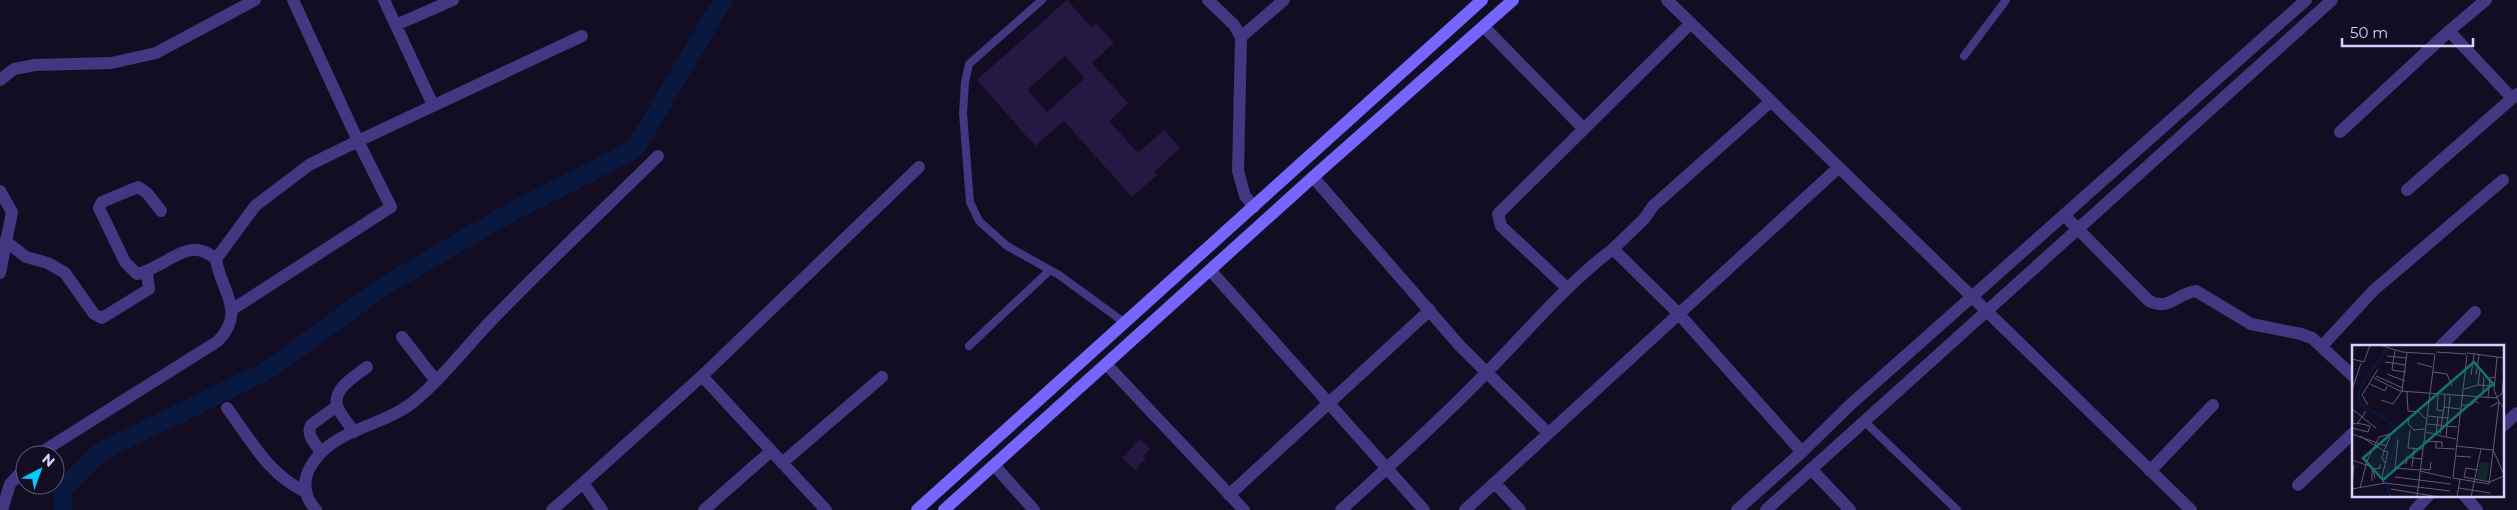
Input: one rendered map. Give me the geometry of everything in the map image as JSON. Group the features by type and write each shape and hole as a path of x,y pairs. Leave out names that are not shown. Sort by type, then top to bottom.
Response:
{"main road":[{"path":"917,510 1254,208 1482,0"},
{"path":"944,510 1107,365 1313,177 1514,0"},
{"path":"1170,282 1183,296"}],"street":[{"path":"0,80 14,70 35,65 111,63 156,52 233,5 255,0"},
{"path":"233,309 391,207 358,141 293,0"},
{"path":"384,0 433,105"},
{"path":"396,25 453,0"},
{"path":"1208,0 1234,25 1241,37 1238,171 1245,196 1254,208"},
{"path":"1241,37 1284,0"},
{"path":"1667,0 2191,510"},
{"path":"1737,510 1802,452 1850,405 2306,0"},
{"path":"1766,510 2332,0"},
{"path":"2340,132 2448,31 2486,0"},
{"path":"1566,288 1501,226 1498,214 1691,23"},
{"path":"1484,27 1584,129"},
{"path":"2408,190 2514,96 2448,31"},
{"path":"53,445 218,341 227,331 233,309 218,272 216,259 255,206 308,165 582,36"},
{"path":"1340,510 1487,373 1566,288 1590,266 1613,249 1644,219 1653,206 1770,102"},
{"path":"316,510 304,491 303,481 321,452 354,432 393,416 408,407 436,381 488,324 658,156"},
{"path":"552,510 702,376 919,167"},
{"path":"1465,510 1838,168"},
{"path":"1313,177 1460,346 1548,433"},
{"path":"2322,346 2374,290 2503,180"},
{"path":"161,211 147,193 138,187 102,202 99,208 125,262 137,274 147,272 173,257 193,250 202,251 216,259"},
{"path":"0,191 12,212 4,243 0,273"},
{"path":"2064,215 2148,301 2157,305 2166,305 2186,293 2196,291 2251,324 2301,334 2322,346 2352,375"},
{"path":"4,243 26,257 48,263 65,274 94,314 102,318 149,289 147,272"},
{"path":"1613,249 1678,313 1802,452"},
{"path":"1211,271 1424,510"},
{"path":"1229,495 1327,402 1430,310"},
{"path":"2442,345 2475,312"},
{"path":"402,337 436,381"},
{"path":"1107,365 1244,510"},
{"path":"321,452 309,434 311,425 337,406 342,387 368,367"},
{"path":"702,376 826,510"},
{"path":"782,463 882,377"},
{"path":"2150,471 2213,405"},
{"path":"337,406 354,432"},
{"path":"227,408 272,470 290,484 304,491"},
{"path":"2504,425 2517,413"},
{"path":"2298,485 2352,434"},
{"path":"704,510 771,451"},
{"path":"994,465 1034,510"},
{"path":"1811,469 1850,510"},
{"path":"2,510 10,484 15,479"},
{"path":"583,483 602,510"},
{"path":"1495,483 1520,510"},
{"path":"2415,510 2426,498"},
{"path":"2467,498 2477,510"}],"lane":[{"path":"1042,0 970,64 964,82 963,113 970,202 979,221 1007,246 1050,270 1125,323"},
{"path":"1964,56 2006,0"},
{"path":"969,346 1050,270"},
{"path":"1864,421 1957,510"}],"building":[{"path":"1067,0 1091,27 1096,23 1114,43 1092,63 1128,103 1109,121 1138,153 1164,130 1180,148 1154,172 1157,175 1132,197 1064,121 1035,146 977,80","holes":["1065,56 1085,78 1047,112 1027,90"]},
{"path":"1140,439 1150,449 1143,456 1146,458 1135,470 1122,458"}],"waterway":[{"path":"63,510 63,488 102,451 268,370 381,288 504,216 635,149 723,0"}]}
